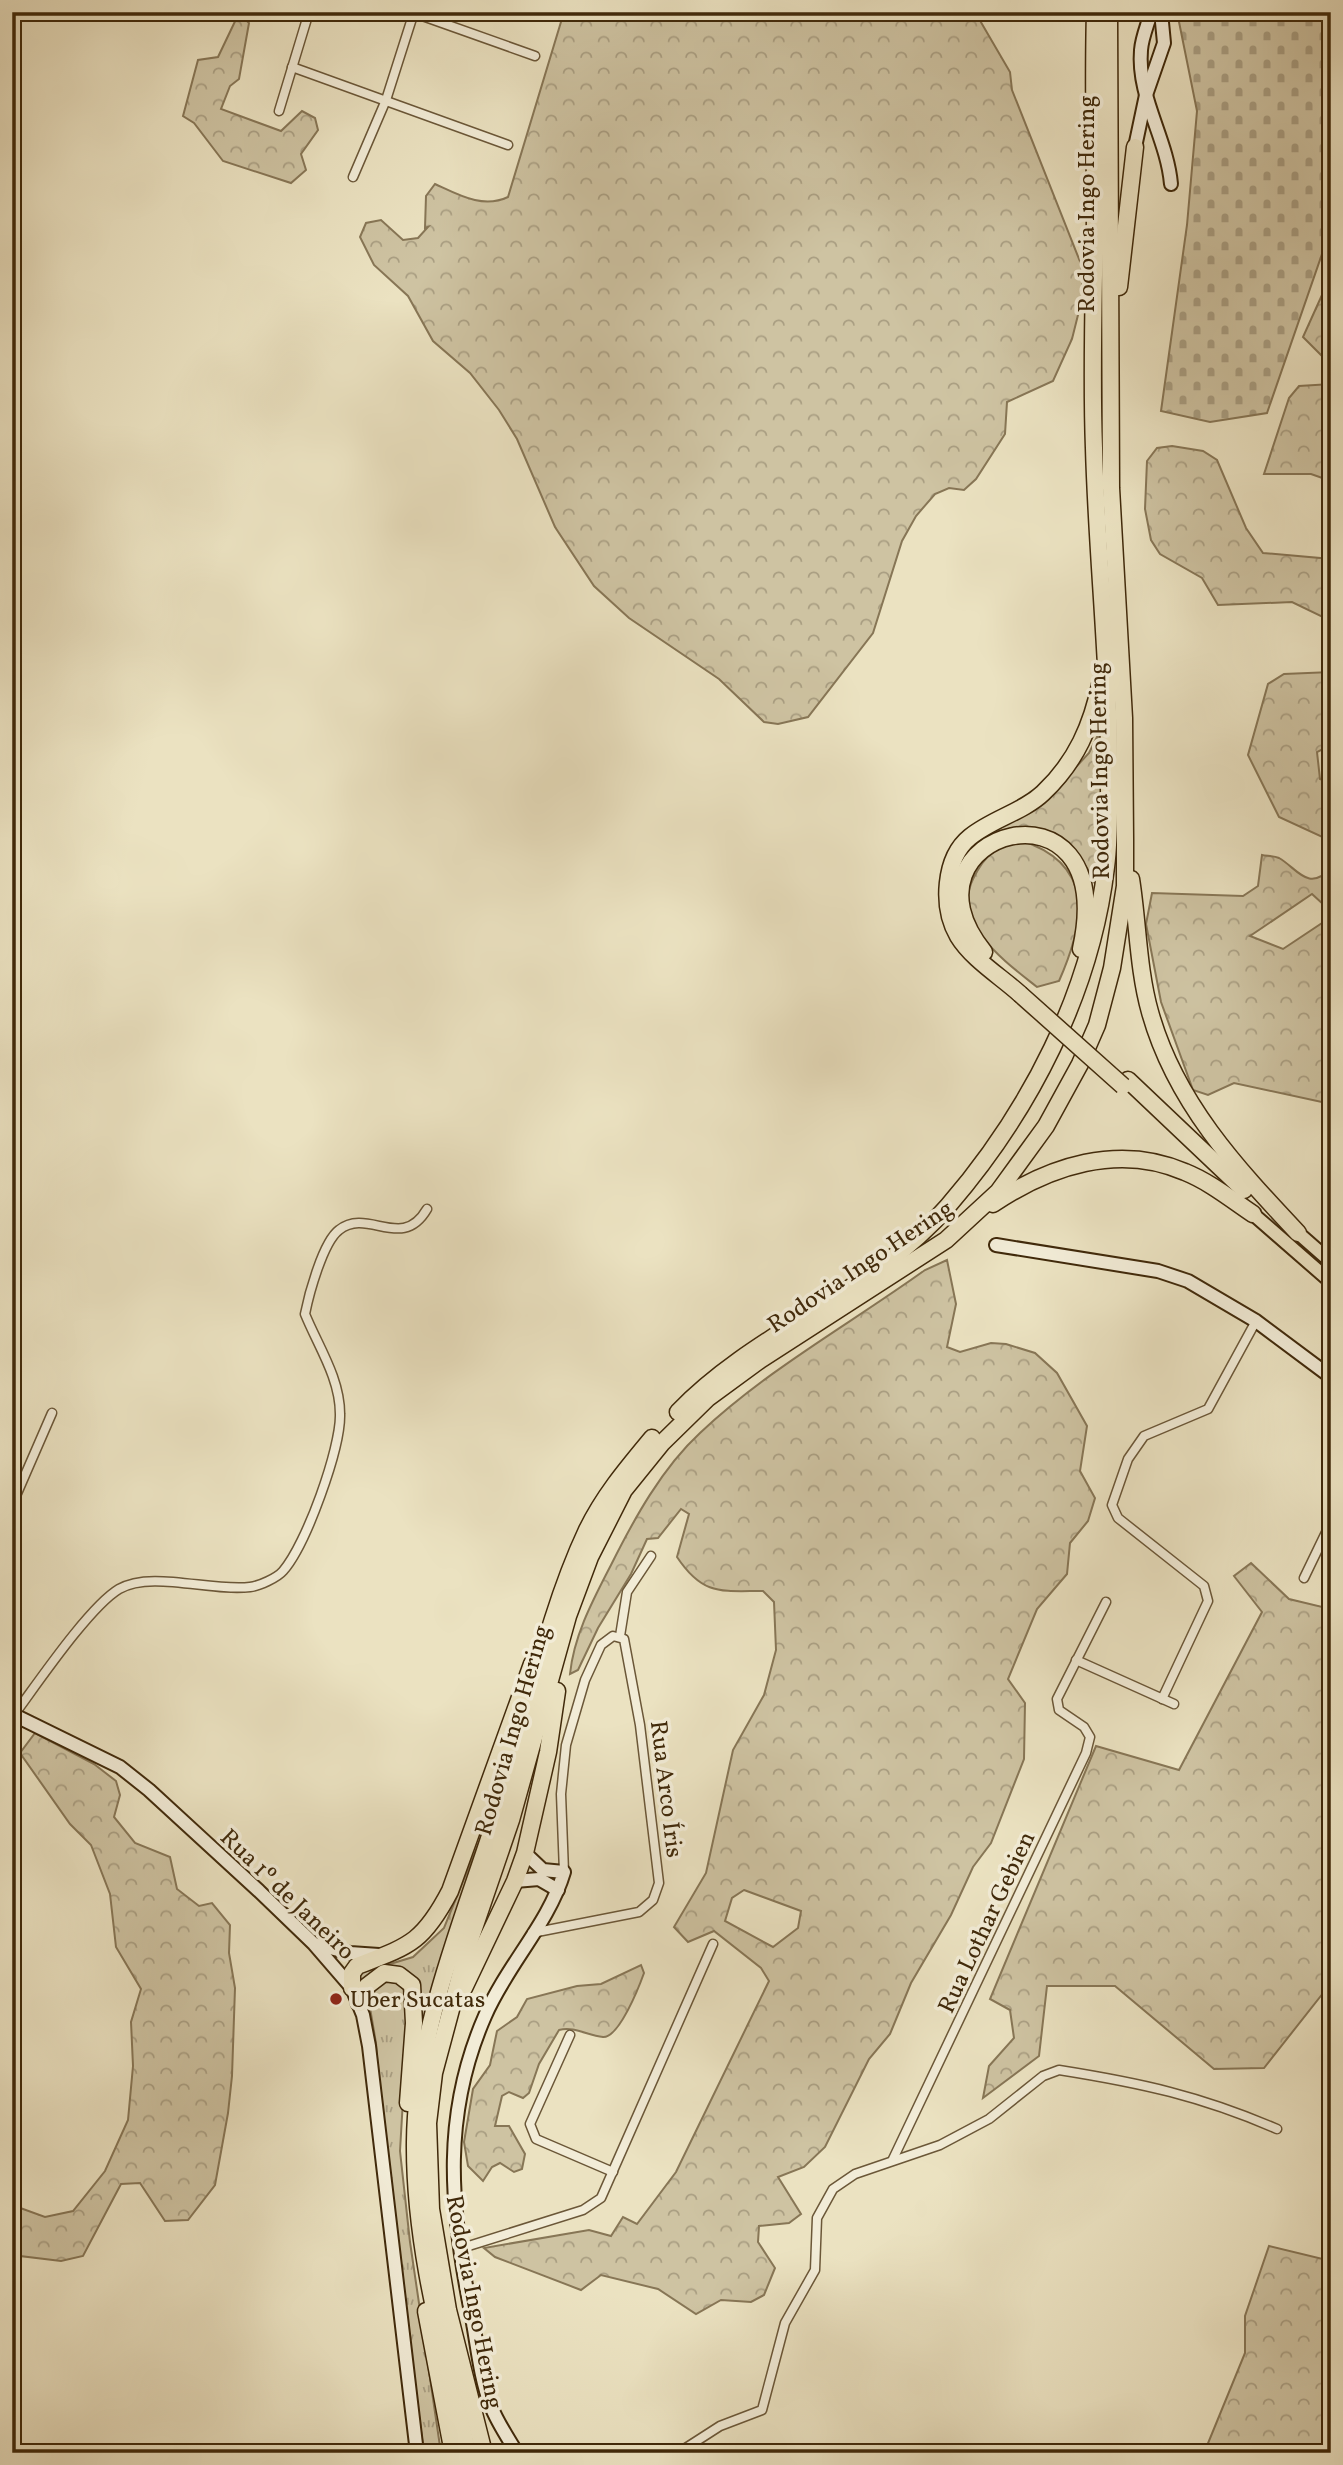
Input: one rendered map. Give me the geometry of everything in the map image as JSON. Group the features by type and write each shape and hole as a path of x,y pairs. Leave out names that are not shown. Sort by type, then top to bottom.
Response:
{"highway":[{"name":"Rodovia Ingo Hering","path":"468,2453 417,2225 417,2102 428,2038 573,1562 607,1494 654,1437 702,1387 885,1261 945,1210 1010,1124 1070,1011 1098,917 1107,863 1110,740 1092,376 1095,12"},
{"name":"Rodovia Ingo Hering","path":"484,2453 449,2310 427,2167 428,2123 434,2073 450,2007 511,1820 568,1616 595,1546 624,1490 662,1443 730,1381 946,1240 974,1217 998,1192 1046,1126 1080,1064 1097,1025 1121,920 1125,840 1124,718 1111,488 1109,12"},
{"path":"1110,342 1124,252 1135,148"},
{"path":"1104,623 1098,695 1092,722 1075,755 1041,795 967,839 949,875 947,895 958,935 1211,1160 1298,1233"},
{"path":"1023,991 982,951 968,928 961,895 967,868 974,857 991,842 1018,834 1053,842 1070,855 1079,870 1085,891 1085,915 1070,1011"},
{"path":"1125,840 1150,1012 1164,1053 1209,1134 1298,1233"},
{"path":"1126,1083 1253,1214"},
{"path":"974,1217 1036,1178 1099,1160 1125,1159 1184,1171 1253,1214"},
{"path":"352,1988 352,1973 357,1966 384,1956 421,1936 450,1891 547,1617 573,1562"},
{"path":"450,2007 463,1990 515,1881 525,1853 556,1706 558,1659"},
{"path":"359,2003 367,1986 384,1973 407,1979 414,1992 407,2120 408,2161 416,2196"},
{"path":"417,2225 429,2338 453,2453"}],"main road":[{"path":"1253,1214 1331,1282"},
{"path":"1298,1233 1331,1262"}],"street":[{"path":"279,111 309,12"},
{"path":"1151,12 1141,48 1146,95 1164,146 1171,184"},
{"path":"1135,148 1146,95 1164,43 1161,12"},
{"path":"353,177 386,100 414,13 535,56"},
{"path":"292,67 508,145"},
{"path":"1135,148 1149,139 1164,146"},
{"path":"13,1715 100,1606 120,1589 144,1581 204,1587 252,1587 281,1574 299,1549 336,1449 341,1415 337,1387 305,1314 330,1241 340,1229 354,1224 410,1228 419,1223 427,1209"},
{"path":"996,1245 1158,1272 1188,1281 1256,1321 1331,1377"},
{"path":"1162,1699 1208,1601 1207,1593 1204,1586 1118,1518 1112,1505 1116,1487 1128,1460 1144,1436 1208,1409 1256,1321"},
{"path":"12,1505 52,1413"},
{"path":"1304,1578 1331,1522"},
{"path":"516,2453 491,2407 459,2249 452,2178 454,2129 463,2086 484,2018 504,1975 558,1890 564,1872 562,1777 566,1745 579,1696 601,1645 613,1636 620,1636 626,1592 651,1556"},
{"path":"1106,1602 1076,1660 1174,1704"},
{"name":"Rua Arco Íris","path":"532,1933 639,1912 653,1900 659,1883 640,1725 624,1639 620,1636"},
{"name":"Rua Lothar Gebien","path":"892,2159 1086,1753 1090,1737 1084,1727 1059,1710 1056,1699 1076,1660"},
{"name":"Rua 1º de Janeiro","path":"13,1715 120,1767 149,1790 314,1944 352,1988 359,2003 369,2046 417,2453"},
{"path":"525,1853 543,1870 564,1872"},
{"path":"515,1881 539,1879 558,1890"},
{"path":"314,1944 350,1953 384,1956"},
{"path":"459,2249 583,2210 601,2198 713,1944"},
{"path":"569,2035 530,2124 531,2132 536,2139 613,2172"},
{"path":"678,2453 720,2426 762,2410 785,2323 815,2270 815,2228 822,2205 843,2180 892,2159 940,2146 989,2119 1043,2076 1059,2070 1162,2088 1220,2104 1277,2129"}],"green space":[{"path":"564,12 975,12 1010,72 1012,90 1081,264 1083,295 1072,339 1053,381 1007,402 1005,434 976,479 964,490 949,488 935,494 916,516 902,541 873,633 808,717 778,724 764,722 719,679 629,618 594,586 555,527 517,439 499,410 470,373 433,341 408,296 374,265 360,237 366,223 381,220 403,240 418,238 428,227 425,228 426,196 435,184 480,201 489,202 508,197"},
{"path":"1177,12 1331,12 1331,228 1267,413 1210,422 1161,411 1187,225 1197,111"},
{"path":"239,13 249,23 239,79 230,86 221,109 281,131 302,111 315,118 318,130 301,154 306,170 291,183 223,161 194,123 183,116 198,60 218,57"},
{"path":"1331,275 1331,365 1303,337"},
{"path":"1331,384 1331,481 1311,474 1264,474 1289,398 1299,386"},
{"path":"1172,446 1203,451 1217,460 1246,528 1263,553 1331,559 1331,621 1292,602 1218,605 1202,578 1160,554 1151,540 1145,509 1147,461 1157,448"},
{"path":"1331,672 1331,745 1317,752 1320,779 1331,783 1331,841 1279,817 1248,755 1268,684 1284,674"},
{"path":"1098,735 1102,790 1095,884 1088,869 1066,845 1037,830 1021,828 1005,830 989,837 972,850 963,867 958,897 958,862 969,844 1050,795 1089,753"},
{"path":"1020,840 1044,850 1062,864 1072,879 1078,897 1075,937 1059,981 1037,987 986,941 976,927 968,896 973,879 986,858"},
{"path":"1262,855 1279,858 1309,878 1323,875 1331,868 1331,1104 1234,1083 1208,1095 1193,1090 1161,1002 1146,924 1152,893 1243,896 1258,886","holes":["1312,894 1324,905 1325,921 1283,949 1250,936"]},
{"path":"947,1260 956,1304 947,1347 960,1352 991,1343 1006,1344 1035,1353 1057,1373 1087,1426 1080,1471 1095,1498 1088,1521 1070,1543 1067,1574 1037,1609 1008,1679 1025,1703 1024,1759 991,1843 973,1867 951,1915 911,1983 890,2034 869,2059 825,2147 804,2167 778,2177 801,2214 789,2223 759,2226 758,2242 775,2268 764,2295 751,2302 721,2300 696,2314 658,2289 601,2275 581,2290 495,2257 484,2248 589,2230 611,2236 623,2217 637,2224 676,2172 769,1981 761,1968 714,1931 688,1942 674,1927 706,1873 733,1750 764,1695 776,1650 774,1602 763,1591 714,1589 686,1570 677,1557 689,1514 681,1509 658,1538 647,1539 631,1574 598,1628 578,1670 570,1674 585,1618 639,1512 686,1447 753,1388 925,1270","holes":["744,1890 801,1911 798,1928 773,1947 725,1921 732,1898"]},
{"path":"1251,1563 1289,1599 1322,1607 1331,1600 1331,1983 1264,2068 1214,2069 1115,1986 1047,1986 1039,2056 983,2098 989,2066 1014,2038 1010,2010 990,1999 1096,1746 1179,1770 1262,1612 1234,1576"},
{"path":"35,1733 94,1764 116,1781 120,1795 114,1817 135,1843 170,1857 177,1889 199,1906 212,1903 230,1925 229,1953 235,1988 232,2076 215,2185 188,2220 165,2221 140,2183 121,2184 83,2256 61,2261 12,2255 12,2205 45,2217 73,2211 105,2171 128,2120 133,2066 131,2022 141,1989 116,1947 110,1894 91,1845 70,1824 20,1753"},
{"path":"493,1808 415,2049 420,1998 413,1977 405,1971 387,1969 373,1972 358,1984 357,1974 413,1957 444,1928"},
{"path":"641,1965 644,1973 628,2011 609,2035 603,2037 571,2029 559,2030 539,2064 529,2093 523,2098 509,2092 502,2096 495,2126 509,2126 525,2154 522,2169 514,2172 500,2163 492,2167 483,2181 468,2166 464,2142 473,2089 490,2065 497,2031 517,2017 527,1999 577,1986 601,1984"},
{"path":"386,1981 400,1984 409,1997 400,2151 410,2242 441,2453 424,2453 384,2155 376,2043 370,2008 375,1990"},
{"path":"1269,2246 1331,2261 1331,2453 1204,2453 1245,2353 1245,2316"}],"place":[{"name":"Uber Sucatas","path":"336,1999"}]}
